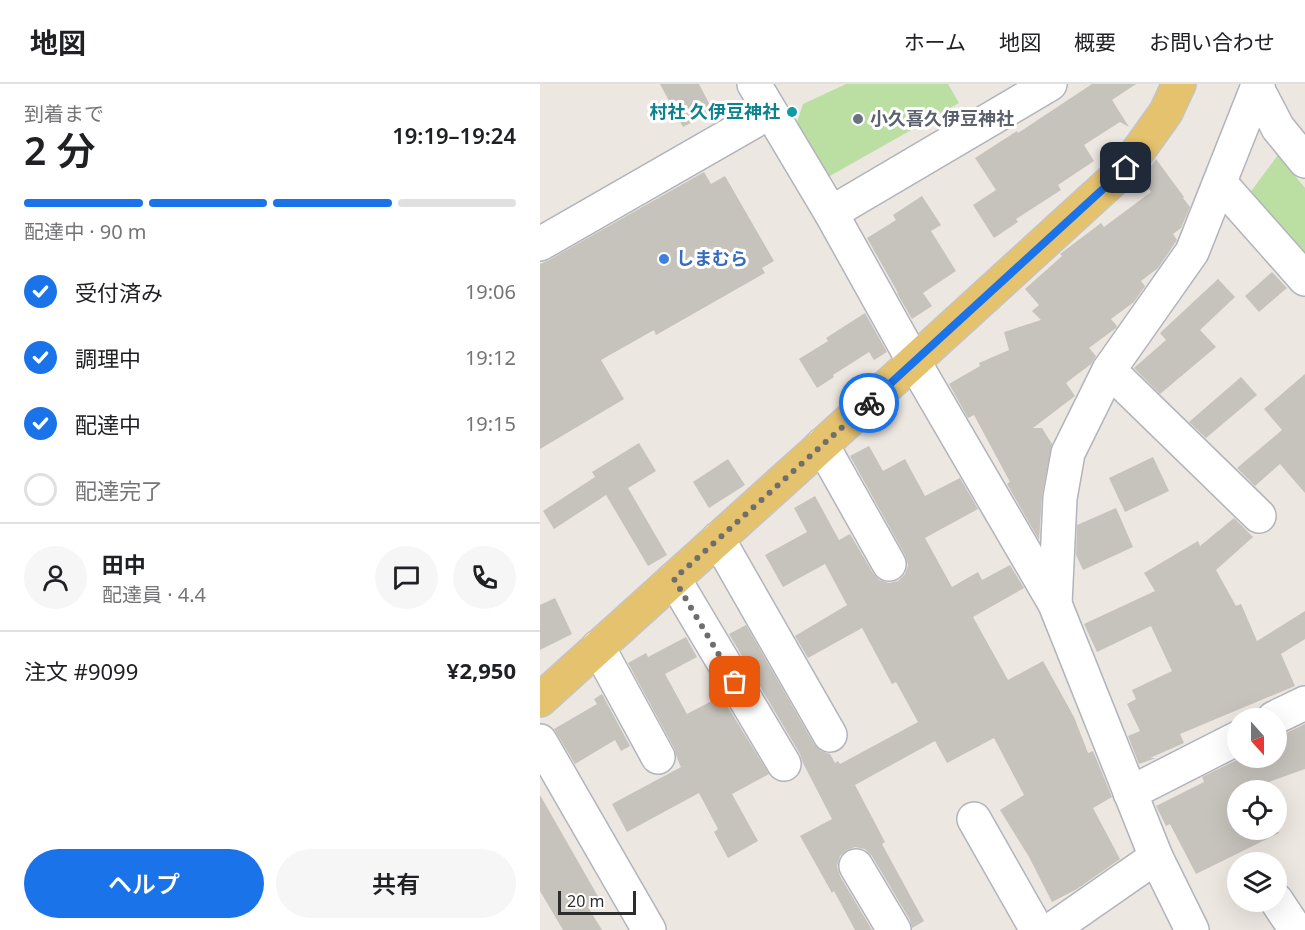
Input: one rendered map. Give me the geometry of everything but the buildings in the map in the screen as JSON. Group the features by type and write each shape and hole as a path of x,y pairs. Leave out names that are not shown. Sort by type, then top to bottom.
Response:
{"main road":[{"path":"540,700 1126,168 1166,112 1179,84"}],"street":[{"path":"754,84 831,213 914,362 1055,604 1156,857 1192,930"},
{"path":"831,213 1050,84"},
{"path":"1055,604 1060,498 1068,453 1109,370 1192,252 1258,86"},
{"path":"1258,86 1278,128 1305,161"},
{"path":"540,244 770,112"},
{"path":"1220,183 1305,279"},
{"path":"1109,370 1259,516"},
{"path":"822,445 889,564"},
{"path":"718,539 830,735"},
{"path":"674,579 784,764"},
{"path":"598,647 658,757"},
{"path":"1287,712 1305,703"},
{"path":"540,741 649,930"},
{"path":"1130,793 1227,744"},
{"path":"974,819 1037,930"},
{"path":"1051,930 1084,920 1156,857"},
{"path":"856,866 894,930"},
{"path":"1284,912 1296,930"}],"green space":[{"name":"小久喜久伊豆神社","path":"846,84 948,84 959,103 821,181 796,125 803,104"},
{"path":"1278,155 1305,188 1305,264 1249,194"}],"way so far":[{"path":"735,682 674,579 869,403"}],"place":[{"name":"村社 久伊豆神社","path":"792,112"},
{"name":"小久喜久伊豆神社","path":"858,119"},
{"name":"しまむら","path":"664,259"}],"route":[{"path":"869,403 1126,168"}]}
